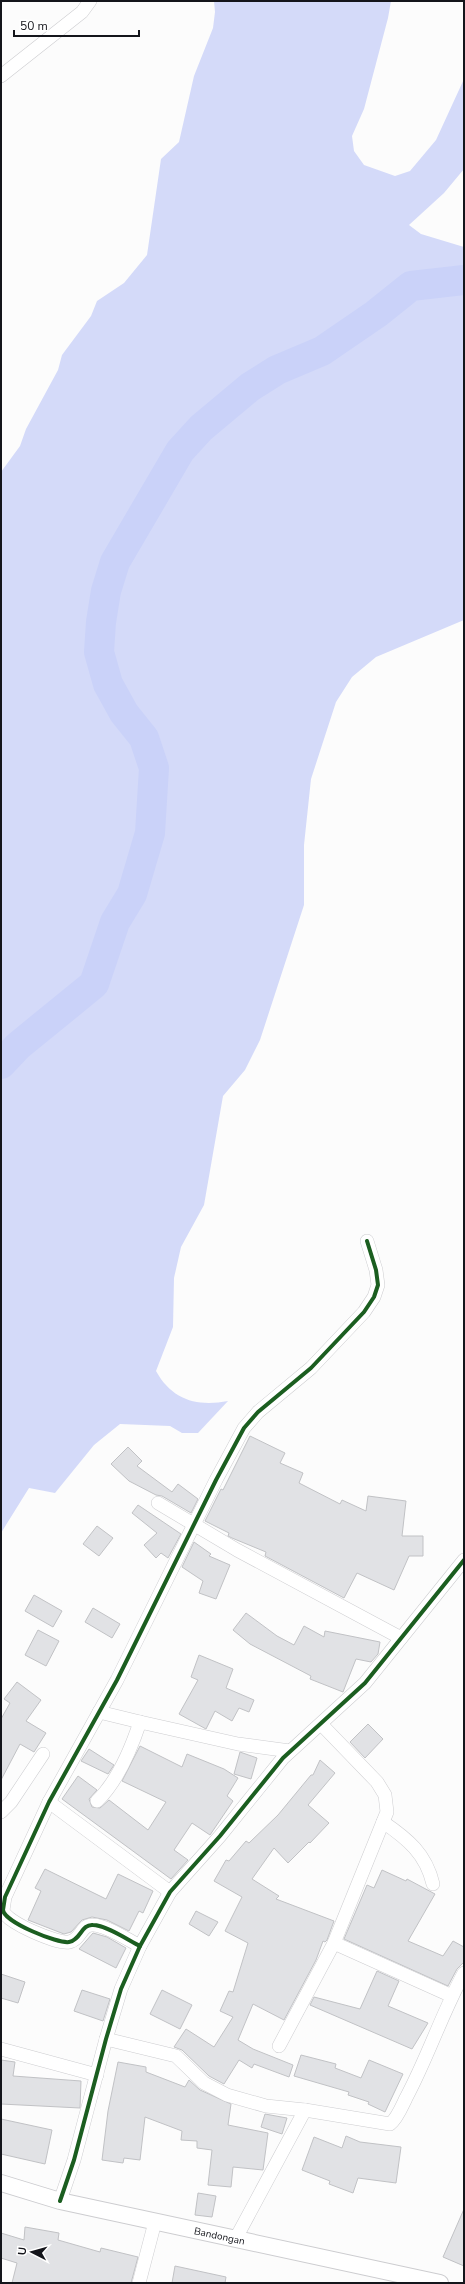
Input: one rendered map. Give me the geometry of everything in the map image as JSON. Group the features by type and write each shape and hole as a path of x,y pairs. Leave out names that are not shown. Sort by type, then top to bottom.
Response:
{"street":[{"path":"1,76 82,12 90,1"},
{"path":"140,1946 103,1927 92,1925 84,1928 78,1937 65,1942 19,1925 3,1913 3,1904 10,1885 48,1802 99,1712 195,1526 216,1480 250,1421 310,1368 370,1304 378,1285 376,1270 367,1241"},
{"path":"158,1503 195,1526 401,1638"},
{"path":"60,2201 74,2160 96,2075 121,1990 140,1946 170,1892 290,1751 365,1683 464,1560"},
{"path":"99,1712 238,1744 290,1751"},
{"path":"97,1801 108,1788 131,1748 140,1722"},
{"path":"279,2046 334,1943 387,1812 387,1802 378,1782 320,1724"},
{"path":"1,1812 11,1802 43,1754"},
{"path":"48,1802 170,1892"},
{"path":"383,1822 408,1839 420,1854 431,1873 433,1884"},
{"path":"334,1943 452,1996"},
{"path":"106,2039 176,2056 204,2083 228,2095 266,2106 305,2110 386,2124 393,2122 430,2050 452,1996 464,1973"},
{"path":"1,2049 96,2075"},
{"path":"236,2238 305,2110"},
{"name":"Bandongan","path":"1,2183 60,2201 440,2283"},
{"path":"138,2283 155,2222"}],"shaded area":[{"path":"214,1 391,1 388,18 364,109 352,136 354,151 364,165 395,176 410,171 436,140 464,79 464,169 444,193 409,225 421,234 464,247 464,620 376,657 352,677 336,702 311,779 304,845 304,905 260,1040 245,1070 223,1096 204,1205 181,1247 174,1278 173,1327 156,1371 162,1381 170,1389 186,1399 206,1403 228,1401 198,1433 182,1433 170,1426 120,1424 94,1445 55,1493 29,1488 1,1533 1,472 20,446 26,429 58,370 62,355 91,316 97,301 124,283 147,255 161,159 179,142 194,76 213,28 215,12"}],"building":[{"path":"250,1436 285,1453 280,1463 303,1473 299,1483 340,1504 342,1500 366,1511 368,1496 406,1501 402,1536 423,1536 423,1556 409,1556 394,1590 357,1573 344,1598 265,1556 266,1552 228,1536 229,1533 205,1521 221,1489 223,1490"},
{"path":"128,1447 142,1461 137,1466 172,1492 178,1484 198,1499 191,1513 162,1496 156,1495 129,1481 111,1464"},
{"path":"138,1505 181,1534 168,1558 161,1553 156,1558 144,1545 157,1533 132,1513"},
{"path":"97,1526 113,1538 99,1556 83,1544"},
{"path":"194,1542 211,1554 209,1556 230,1565 216,1599 199,1593 203,1581 182,1567"},
{"path":"34,1595 62,1611 53,1627 25,1611"},
{"path":"93,1608 120,1624 112,1638 85,1622"},
{"path":"246,1613 277,1636 294,1645 304,1626 324,1637 325,1631 380,1642 378,1654 371,1662 356,1659 343,1692 310,1679 311,1676 250,1644 233,1630"},
{"path":"38,1630 59,1641 46,1666 25,1655"},
{"path":"199,1655 233,1669 226,1688 254,1700 249,1712 239,1708 232,1721 215,1711 206,1729 179,1714 198,1680 191,1677"},
{"path":"17,1682 41,1700 26,1721 46,1733 34,1752 20,1744 1,1780 1,1719 10,1703 4,1699"},
{"path":"368,1724 383,1739 365,1758 350,1742"},
{"path":"140,1746 182,1767 187,1754 224,1769 238,1778 227,1796 233,1801 210,1835 192,1823 174,1850 188,1860 171,1879 62,1799 78,1776 97,1790 89,1799 92,1807 100,1808 109,1800 148,1830 166,1802 122,1781"},
{"path":"89,1749 114,1765 108,1774 81,1761"},
{"path":"240,1752 257,1758 251,1779 234,1774"},
{"path":"320,1760 335,1773 308,1805 329,1823 288,1863 274,1848 252,1879 279,1896 276,1899 334,1921 327,1940 325,1942 323,1941 316,1960 284,2020 253,2004 238,2040 253,2049 293,2065 289,2077 254,2064 252,2068 239,2060 224,2084 209,2076 182,2050 174,2047 186,2029 214,2047 233,2017 220,2011 229,1991 233,1992 248,1943 225,1931 242,1897 214,1881 226,1860 229,1861 246,1841 249,1843 278,1815 311,1775 313,1775"},
{"path":"45,1869 106,1899 118,1874 153,1891 143,1913 139,1911 129,1931 107,1920 92,1917 82,1920 71,1932 64,1934 28,1920 41,1891 35,1888"},
{"path":"382,1870 406,1881 407,1879 435,1894 408,1941 443,1956 453,1941 464,1947 464,1962 457,1969 448,1986 344,1939 367,1885 374,1888"},
{"path":"196,1911 218,1922 209,1936 189,1924"},
{"path":"93,1933 107,1937 126,1948 116,1968 79,1949"},
{"path":"377,1971 399,1981 388,2006 428,2023 412,2049 310,2005 314,1997 360,2009"},
{"path":"1,1974 25,1982 18,2003 1,1998"},
{"path":"82,1990 110,1999 103,2021 74,2011"},
{"path":"162,1990 192,2005 180,2029 150,2014"},
{"path":"301,2055 336,2064 335,2068 361,2078 369,2060 403,2074 385,2112 368,2104 369,2102 348,2095 349,2092 294,2076"},
{"path":"1,2060 15,2062 13,2076 81,2081 80,2108 1,2104"},
{"path":"118,2062 146,2067 146,2072 185,2087 189,2080 200,2090 231,2104 228,2125 268,2133 263,2170 233,2167 231,2187 208,2185 212,2150 197,2148 197,2141 181,2140 182,2131 145,2117 140,2160 124,2158 123,2163 102,2160 108,2111"},
{"path":"265,2114 287,2118 282,2134 261,2127"},
{"path":"1,2119 52,2130 45,2164 1,2154"},
{"path":"346,2136 360,2142 401,2147 396,2183 358,2178 353,2193 329,2184 330,2181 302,2170 314,2137 342,2148"},
{"path":"198,2193 216,2196 212,2217 195,2215"},
{"path":"464,2209 464,2266 443,2257"},
{"path":"25,2227 59,2233 58,2240 100,2252 101,2248 138,2257 131,2283 12,2283 17,2263 1,2258 1,2233 24,2240"},
{"path":"175,2266 226,2277 225,2283 172,2283"}],"waterway":[{"path":"1,1064 18,1046 94,984 115,922 132,894 150,833 154,768 144,738 124,713 108,684 99,652 101,622 106,591 115,562 180,451 201,428 250,387 277,370 322,351 376,314 411,286 464,280"}],"cycle path":[{"path":"140,1946 104,1927 93,1925 89,1925 83,1929 73,1941 63,1942 54,1940 21,1926 6,1915 3,1910 5,1897 49,1802 117,1680 216,1480 244,1428 258,1412 311,1368 364,1312 374,1297 378,1285 376,1270 367,1241"},
{"path":"60,2201 74,2160 106,2039 121,1989 140,1946 170,1892 220,1836 283,1758 365,1683 464,1560"}]}
